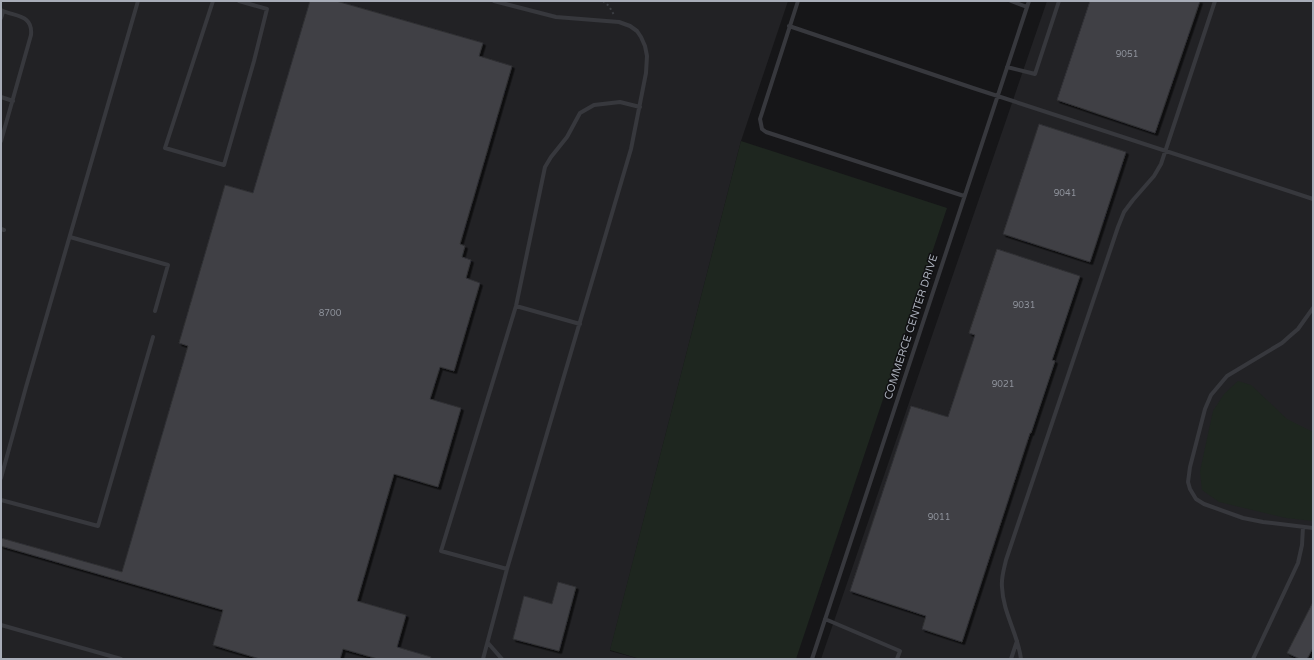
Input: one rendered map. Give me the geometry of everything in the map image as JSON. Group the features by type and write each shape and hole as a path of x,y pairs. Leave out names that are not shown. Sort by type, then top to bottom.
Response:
{"lane":[{"path":"1,478 138,1"},
{"path":"213,1 165,148 224,165 254,61 267,9 239,1"},
{"path":"483,659 632,149 647,62 645,46 636,31 630,26 619,22 556,17 494,1"},
{"path":"798,1 760,119 762,129 766,132 964,196"},
{"path":"1011,1 1027,7"},
{"name":"COMMERCE CENTER DRIVE","path":"812,659 1029,1"},
{"path":"1007,67 1035,74 1059,1"},
{"path":"1021,659 1017,640 1006,611 1003,598 1002,586 1006,560 1118,227 1124,212 1154,176 1167,151 1215,1"},
{"path":"1,18 2,11 21,16 26,20 32,29 1,141"},
{"path":"789,26 997,96 1313,199"},
{"path":"1,97 13,101"},
{"path":"508,570 441,551 516,306 545,167 567,137 580,113 594,105 620,102 640,106"},
{"path":"70,237 168,265 155,311"},
{"path":"516,306 580,324"},
{"path":"1313,308 1298,329 1282,343 1227,376 1211,395 1205,409 1190,466 1188,482 1196,499 1204,504 1243,518 1313,528"},
{"path":"1,500 98,526 153,338"},
{"path":"1252,659 1298,563 1302,545 1303,527"},
{"path":"825,619 900,650 897,659"},
{"path":"1,625 121,659"},
{"path":"1011,659 1017,640"},
{"path":"488,643 502,659"}],"path":[{"path":"603,1 609,6 619,22"}],"shaded area":[{"path":"1,1 788,1 741,141 610,651 640,659 1,659"},
{"path":"1047,1 1313,1 1313,659 821,659"},
{"path":"741,141 947,208 796,659 640,659 610,650"},
{"path":"1238,381 1251,385 1287,419 1313,432 1313,521 1286,518 1219,502 1202,490 1200,471 1213,411 1224,394"}],"building":[{"path":"310,1 336,1 483,43 479,56 512,66 460,244 465,246 462,257 471,260 466,278 480,283 454,371 440,367 430,399 461,408 438,487 394,474 357,601 406,615 397,647 431,657 430,659 378,659 343,649 340,659 260,659 213,645 223,610 1,546 1,538 122,572 188,346 179,343 225,185 253,193"},
{"path":"1090,1 1200,1 1155,133 1057,100"},
{"path":"1039,124 1126,152 1090,262 1003,234"},
{"path":"997,249 1080,276 1052,360 1055,361 962,642 922,629 926,616 850,591 911,406 948,417 975,335 969,333"},
{"path":"558,582 576,587 559,651 513,639 524,596 552,604"},
{"path":"1313,602 1313,648 1307,659 1300,659 1287,653"}]}
